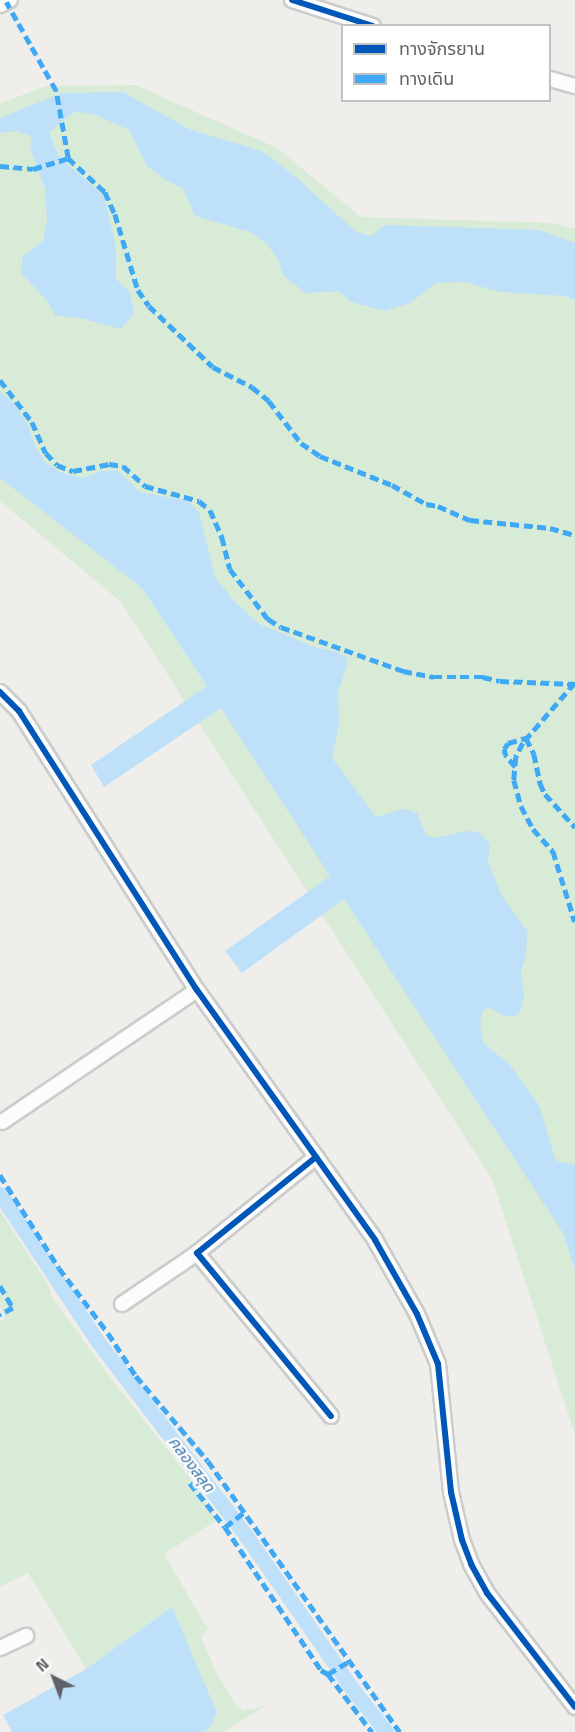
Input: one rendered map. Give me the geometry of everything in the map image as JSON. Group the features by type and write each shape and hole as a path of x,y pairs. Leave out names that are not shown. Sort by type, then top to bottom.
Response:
{"street":[{"path":"0,5 10,0"},
{"path":"291,0 367,24"},
{"path":"551,80 575,86"},
{"path":"0,692 19,711 197,990 375,1240 417,1314 438,1364 452,1492 462,1540 471,1564 487,1593 575,1707"},
{"path":"2,1122 197,990"},
{"path":"122,1304 197,1253 316,1157"},
{"path":"197,1253 331,1416"},
{"path":"0,1648 26,1636"}],"green space":[{"path":"135,85 277,148 361,217 553,223 575,229 575,1435 492,1179 121,602 0,501 0,104 45,86"},
{"path":"0,1211 49,1286 51,1296 113,1381 193,1482 217,1520 164,1554 208,1629 201,1637 217,1674 236,1705 244,1711 267,1705 223,1732 202,1732 209,1728 172,1607 86,1669 28,1573 0,1587 0,1322 6,1318 0,1306"}],"water":[{"path":"123,92 191,130 262,151 297,178 355,231 371,236 385,225 539,230 575,243 575,300 566,296 500,292 464,282 436,283 410,303 384,311 351,302 339,291 305,293 283,275 278,260 267,244 250,232 195,216 183,188 167,181 147,166 129,130 96,115 75,111 49,132 59,157 104,196 116,248 116,279 129,291 134,313 121,329 84,319 55,315 48,302 21,273 23,256 43,241 47,220 45,189 30,147 32,136 15,131 0,133 0,118 62,93"},
{"path":"0,392 13,402 28,425 35,447 45,462 62,473 83,478 101,471 117,470 140,492 188,501 199,512 215,577 235,602 259,624 315,647 337,652 347,658 347,666 338,691 339,724 332,758 376,817 404,809 417,813 426,835 436,838 466,831 480,833 490,844 488,861 501,894 527,931 526,956 521,971 524,998 521,1009 515,1016 504,1016 489,1007 482,1012 480,1024 483,1043 509,1064 539,1105 556,1161 574,1164 575,1270 563,1233 344,899 242,973 225,951 330,876 221,708 104,787 91,765 207,686 142,588 0,478"},
{"path":"172,1607 217,1713 209,1729 202,1732 12,1732 3,1715 86,1669"}],"waterway":[{"name":"คลองสลุด","path":"0,1194 98,1342 247,1537 351,1687 386,1732"}],"marked path":[{"path":"0,166 33,169 68,158 56,91 6,2"},
{"path":"68,158 105,192 115,214 138,290 149,306 213,367 252,387 269,401 301,443 320,456 392,485 426,504 438,506 470,520 550,528 575,535"},
{"path":"0,380 32,422 46,453 57,465 73,471 109,464 123,466 145,486 199,501 210,510 222,537 230,569 268,619 281,627 403,671 433,677 483,677 500,681 575,684"},
{"path":"575,683 523,743 516,757 514,780 521,806 533,829 553,851 575,922"},
{"path":"526,738 534,754 540,783 545,794 575,827"},
{"path":"515,767 505,755 504,749 508,743 526,738"},
{"path":"0,1175 59,1268 108,1333 136,1376 208,1461 400,1732"},
{"path":"0,1286 13,1308 0,1315"},
{"path":"190,1483 225,1527 321,1670 328,1674 372,1732"},
{"path":"225,1527 244,1512"},
{"path":"328,1674 350,1661"}],"cycle path":[{"path":"292,0 367,24"},
{"path":"0,692 19,711 197,990 375,1240 417,1314 438,1364 451,1492 462,1540 471,1564 487,1593 575,1707"},
{"path":"316,1157 197,1253 331,1416"}]}
